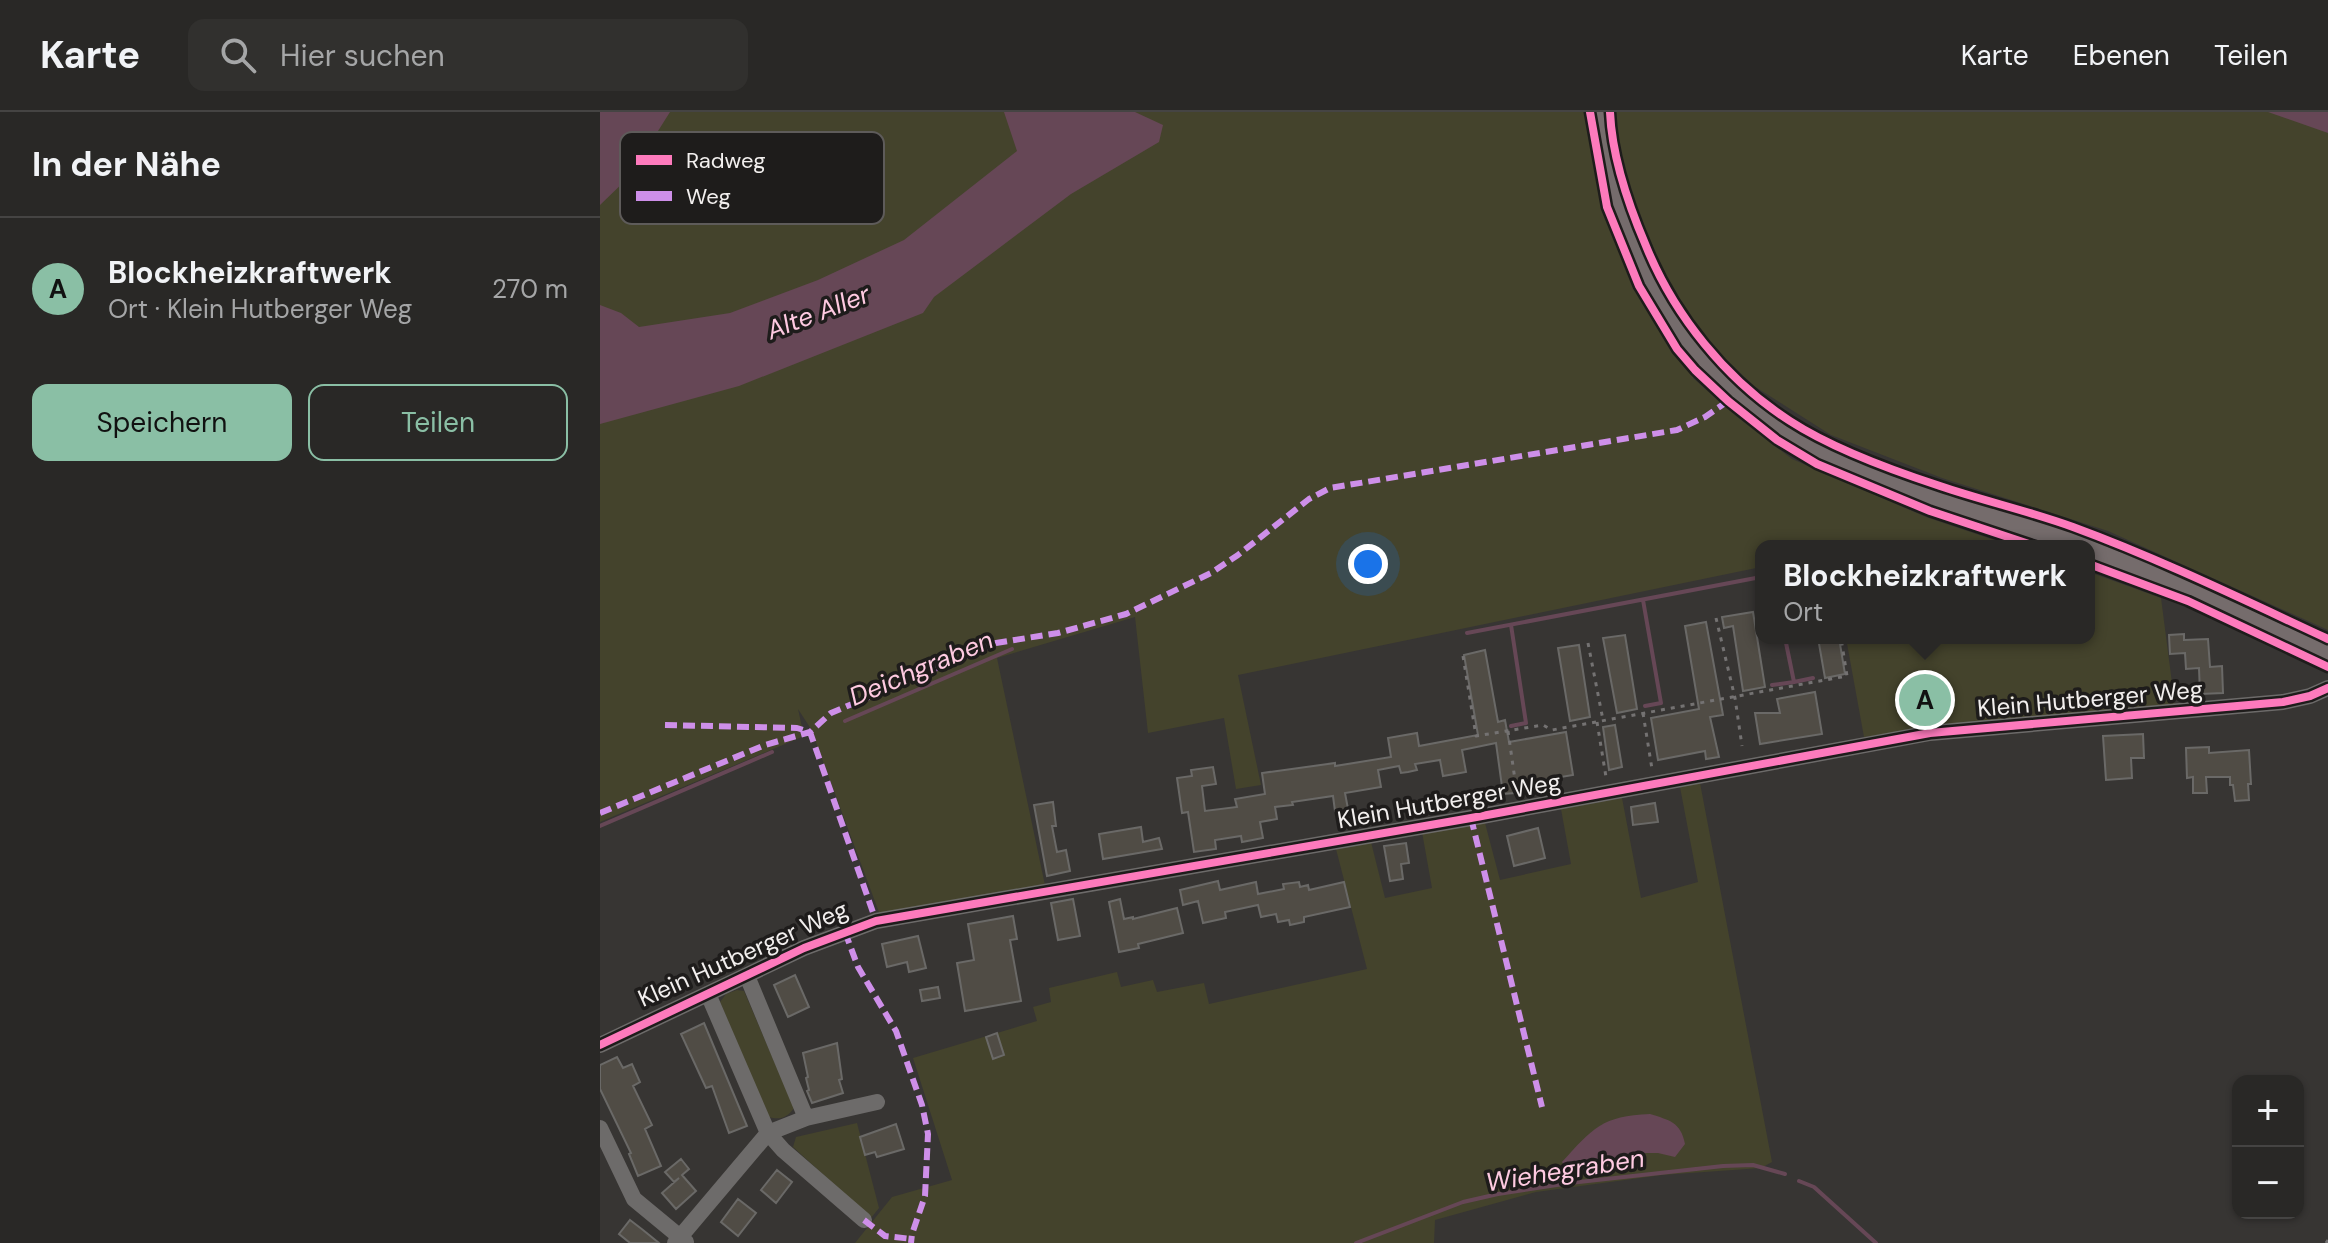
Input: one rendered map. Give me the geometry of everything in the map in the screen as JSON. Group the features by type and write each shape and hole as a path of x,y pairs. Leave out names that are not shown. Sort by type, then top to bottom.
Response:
{"main road":[{"path":"1600,112 1616,201 1651,283 1695,348 1739,394 1784,429 1823,453 1935,499 2069,540"},
{"path":"2095,548 2196,590 2328,653"}],"street":[{"name":"Klein Hutberger Weg","path":"600,1045 804,948 876,921 1519,809 1930,733 2283,702 2328,688"},
{"path":"747,976 806,1118"},
{"path":"708,994 768,1133 783,1150 864,1220"},
{"path":"600,1128 634,1199 681,1241 768,1133 806,1118 877,1102"}],"path":[{"path":"1716,618 1735,698 1742,746"},
{"path":"1588,643 1603,720"},
{"path":"1463,656 1476,736 1543,725 1552,730 1847,676 1842,644"},
{"path":"1643,713 1654,784"},
{"path":"1597,722 1608,793"},
{"path":"1508,731 1519,809"}],"shaded area":[{"path":"600,112 2328,112 2328,630 2108,531 1942,478 1831,435 1754,386 1731,364 1693,378 1792,459 1926,517 1994,540 1755,540 1755,568 1238,675 1261,785 1236,789 1224,718 1148,733 1135,617 997,658 1046,890 880,915 811,729 798,709 804,736 600,822"},
{"path":"2095,574 2161,598 2175,706 2060,714 1864,737 1847,644 2095,644"},
{"path":"1700,783 1772,1162 1761,1168 1662,1175 1536,1192 1435,1220 1434,1243 855,1243 892,1197 952,1180 913,1058 1037,1021 1033,1007 1051,1002 1049,988 1117,972 1121,987 1153,980 1157,992 1204,983 1209,1004 1367,969 1336,849 1371,842 1385,898 1432,888 1422,832 1485,823 1500,880 1571,864 1561,809 1622,798 1641,898 1698,882 1680,787"},
{"path":"744,991 794,1108 783,1117 768,1117 720,1002 726,994"},
{"path":"857,1123 879,1208 871,1218 793,1147 796,1137"}],"water":[{"path":"600,112 670,112 657,132 620,132 620,186 600,205"},
{"name":"Alte Aller","path":"1004,112 1135,112 1163,125 1159,142 1071,194 934,297 923,313 739,386 600,424 600,305 621,313 639,327 730,313 818,280 904,240 1017,151"},
{"path":"2268,112 2328,112 2328,133"},
{"path":"1650,1114 1668,1120 1681,1131 1685,1144 1675,1157 1658,1153 1631,1153 1616,1164 1570,1174 1562,1162 1591,1132 1609,1121"}],"building":[{"path":"1753,612 1755,644 1758,644 1765,687 1743,691 1733,626 1724,628 1722,617"},
{"path":"1706,622 1723,715 1710,717 1719,757 1706,759 1705,751 1658,760 1651,718 1699,709 1685,626"},
{"path":"2184,634 2184,640 2208,639 2210,667 2222,666 2223,693 2200,694 2199,668 2186,669 2185,653 2170,654 2169,635"},
{"path":"1625,635 1637,709 1617,713 1603,638"},
{"path":"1819,644 1840,644 1845,674 1825,678"},
{"path":"1579,645 1590,717 1570,721 1558,648"},
{"path":"1485,650 1498,722 1505,720 1509,742 1566,732 1573,775 1514,785 1515,793 1503,794 1496,743 1462,750 1466,772 1443,776 1440,760 1415,764 1417,770 1408,772 1401,773 1399,766 1378,770 1381,787 1345,793 1348,809 1335,811 1333,796 1292,802 1293,805 1275,807 1277,819 1260,822 1263,838 1242,842 1241,836 1215,840 1216,849 1194,852 1188,812 1182,813 1177,778 1192,776 1191,770 1213,767 1216,784 1202,786 1205,811 1237,807 1235,799 1265,794 1262,773 1391,757 1388,738 1417,733 1419,746 1478,735 1464,655"},
{"path":"1935,688 1937,709 1916,712 1913,690"},
{"path":"1815,692 1822,734 1760,744 1755,713 1780,713 1777,699"},
{"path":"1615,725 1622,767 1609,770 1603,727"},
{"path":"2143,734 2144,758 2131,758 2132,778 2106,780 2103,736"},
{"path":"2209,747 2209,753 2249,750 2249,800 2235,801 2230,777 2206,777 2207,793 2193,793 2193,777 2187,778 2186,748"},
{"path":"1053,802 1056,826 1052,826 1057,852 1066,850 1070,871 1047,876 1034,805"},
{"path":"1655,803 1658,822 1633,825 1631,807"},
{"path":"1141,827 1143,842 1159,838 1162,849 1103,859 1099,834"},
{"path":"1538,828 1545,858 1514,866 1507,836"},
{"path":"1406,843 1409,863 1401,864 1403,879 1390,881 1384,846"},
{"path":"1218,881 1220,890 1256,882 1258,894 1284,889 1283,884 1299,882 1300,887 1308,885 1309,890 1344,882 1350,907 1304,917 1304,922 1290,925 1289,920 1278,922 1276,914 1261,917 1258,905 1225,912 1226,918 1203,923 1198,901 1183,905 1180,890"},
{"path":"1073,899 1080,936 1058,940 1051,903"},
{"path":"1120,899 1124,919 1177,908 1183,933 1119,952 1109,902"},
{"path":"1013,916 1017,939 1010,940 1021,1001 965,1011 957,963 974,960 968,924"},
{"path":"918,936 926,968 909,972 907,962 887,967 882,944"},
{"path":"795,975 809,1007 788,1017 774,985"},
{"path":"938,987 940,998 922,1001 920,990"},
{"path":"704,1023 747,1126 729,1133 712,1086 706,1088 681,1034"},
{"path":"997,1033 1004,1055 993,1059 986,1037"},
{"path":"837,1043 842,1079 839,1080 843,1093 812,1103 807,1091 808,1077 803,1053"},
{"path":"617,1057 623,1068 632,1064 640,1082 633,1086 652,1125 645,1129 661,1166 638,1176 631,1153 600,1089 600,1065"},
{"path":"896,1124 904,1149 877,1157 875,1152 865,1155 860,1137"},
{"path":"681,1159 689,1169 682,1175 696,1191 676,1209 662,1193 679,1178 674,1182 665,1172"},
{"path":"777,1170 792,1182 776,1203 761,1190"},
{"path":"738,1199 756,1213 738,1236 721,1222"},
{"path":"630,1220 659,1243 630,1243 619,1234"}],"waterway":[{"path":"1467,633 1755,578"},
{"path":"1643,600 1661,703 1645,706"},
{"path":"1511,625 1526,723 1511,726"},
{"path":"1772,685 1794,682 1786,644"},
{"name":"Deichgraben","path":"845,721 1012,649"},
{"path":"1794,682 1813,678"},
{"name":"Deichgraben","path":"600,826 772,752"},
{"name":"Wiehegraben","path":"1356,1243 1463,1202 1498,1194 1723,1166 1753,1165 1785,1174"},
{"name":"Wiehegraben","path":"1799,1181 1814,1187 1876,1243"}],"marked path":[{"path":"600,813 765,745 810,732 831,713 996,643 1058,633 1126,614 1211,573 1309,499 1330,488 1677,430 1705,417 1728,401"},
{"path":"665,725 797,728 810,732 876,921"},
{"path":"1471,818 1542,1107"},
{"path":"845,932 858,967 896,1031 922,1105 928,1134 925,1196 911,1243"},
{"path":"864,1220 885,1236 912,1239"}],"cycle path":[{"path":"1590,112 1607,207 1639,286 1677,349 1695,370 1777,440 1817,464 1930,511 2017,540"},
{"path":"1610,112 1614,146 1627,197 1671,297 1704,344 1767,405 1825,441 1863,458 1921,480 2105,539 2328,639"},
{"path":"2095,566 2188,601 2328,667"},
{"path":"600,1045 804,948 876,921 1471,818 1930,733 2283,702 2328,688"}],"place":[{"name":"Blockheizkraftwerk","path":"1925,700"}]}
